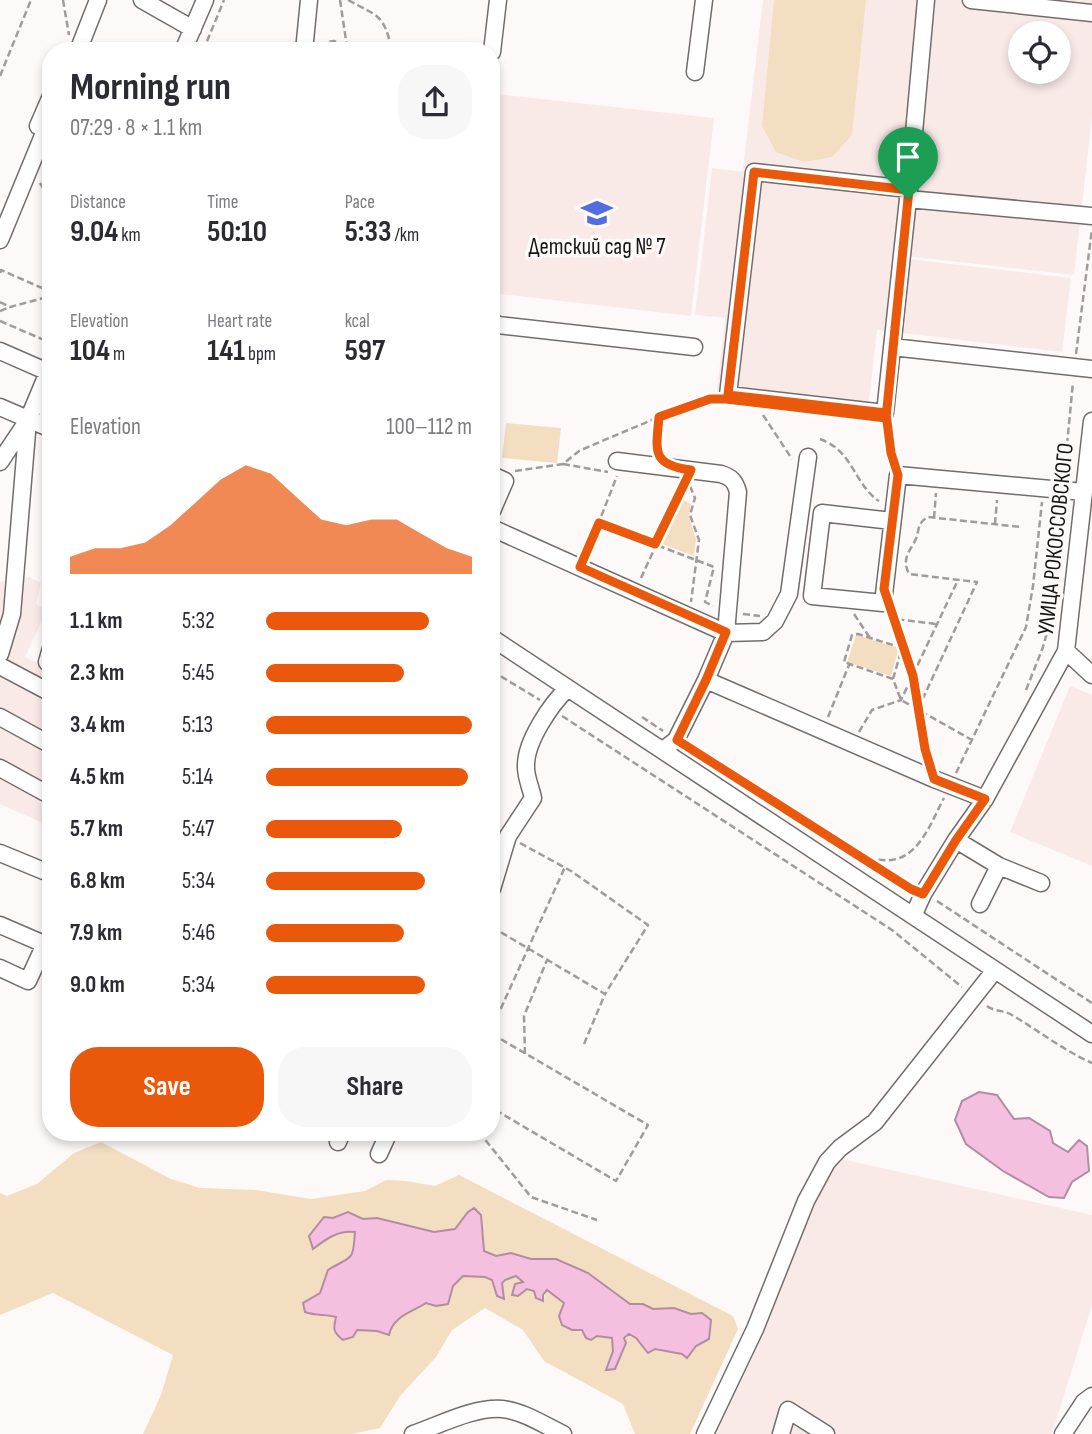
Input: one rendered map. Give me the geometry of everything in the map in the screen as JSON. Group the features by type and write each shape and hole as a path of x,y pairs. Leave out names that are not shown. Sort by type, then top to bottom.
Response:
{"street":[{"path":"74,42 98,0"},
{"path":"142,0 193,29"},
{"path":"187,42 205,0"},
{"path":"305,42 309,0"},
{"path":"493,42 498,0"},
{"path":"695,72 704,0"},
{"path":"926,0 908,194 886,413 728,395 754,172 908,194 1092,216"},
{"path":"971,0 1092,13"},
{"path":"0,218 42,118"},
{"path":"0,239 42,138"},
{"path":"500,325 694,346"},
{"path":"892,347 1092,369"},
{"path":"0,351 42,366"},
{"path":"0,462 28,420 42,386"},
{"path":"0,407 42,424"},
{"path":"0,654 12,614 28,420"},
{"name":"УЛИЦА РОКОССОВСКОГО","path":"914,914 956,840 985,799 1066,651 1078,491 1089,470 1092,421"},
{"path":"500,532 726,632 763,632 775,621 789,594 803,463"},
{"path":"617,467 672,468 721,474 735,482 737,492 726,632 677,740 663,750"},
{"path":"893,514 822,513 812,596 883,603 898,475 1078,491"},
{"path":"500,479 505,481 500,493"},
{"path":"500,643 1092,1034"},
{"path":"1066,651 1092,675"},
{"path":"0,666 42,688"},
{"path":"706,680 985,799"},
{"path":"500,862 508,836 533,798 526,765 535,736 550,706 568,688"},
{"path":"0,717 42,740"},
{"path":"0,768 42,791"},
{"path":"956,840 999,866 1041,883"},
{"path":"0,853 42,870"},
{"path":"980,904 999,866"},
{"path":"0,925 42,942"},
{"path":"0,968 29,981 42,956"},
{"path":"705,1434 755,1329 806,1201 827,1163 875,1122 995,970"},
{"path":"379,1154 385,1141"},
{"path":"1063,1434 1084,1402 1092,1396"},
{"path":"413,1434 474,1413 502,1409 521,1414 563,1434"},
{"path":"781,1434 788,1410 826,1434"}],"path":[{"path":"0,76 31,0"},
{"path":"63,0 73,42"},
{"path":"207,42 224,0"},
{"path":"340,0 346,42"},
{"path":"348,0 369,10 385,23 390,42"},
{"path":"29,170 42,185"},
{"path":"1078,491 1066,455 1092,227"},
{"path":"0,273 1,270 42,290"},
{"path":"0,311 42,297"},
{"path":"0,302 10,307"},
{"path":"0,321 42,341"},
{"path":"513,472 518,469 563,464 579,451 659,417 710,399 718,399"},
{"path":"762,413 803,463"},
{"path":"886,413 891,453 898,475"},
{"path":"659,417 656,452 660,459 672,468"},
{"path":"820,439 840,453 863,488 893,514"},
{"path":"865,859 891,860 906,856 922,839 950,785 1026,627 1043,488 1066,455"},
{"path":"580,567 599,523 617,467"},
{"path":"635,592 686,479 695,498 690,515 699,540 688,616"},
{"path":"918,709 978,582 909,574 906,571 908,548 916,540 923,519 928,517 1021,527"},
{"path":"599,523 714,567 705,602 727,612 760,616 765,614"},
{"path":"853,743 872,710 901,700 958,580"},
{"path":"884,589 913,676 925,749 934,779"},
{"path":"1024,695 1043,647 1058,594"},
{"path":"854,614 870,638"},
{"path":"895,619 937,624"},
{"path":"893,679 849,665 844,660 852,635 858,634 902,648 893,679 901,700 972,740"},
{"path":"823,730 849,665"},
{"path":"500,676 892,930 992,1009 1009,1012 1044,1037 1092,1063"},
{"path":"642,718 911,889 940,902 1092,1003"},
{"path":"508,836 565,867 648,925 606,994 584,1044"},
{"path":"500,1010 565,867"},
{"path":"500,932 606,994"},
{"path":"526,1054 524,1016 547,960"},
{"path":"500,1039 648,1125 616,1181 500,1113"},
{"path":"486,1141 531,1197 597,1220"}],"shaded area":[{"path":"763,0 1092,0 1092,118 1074,275 906,256 913,188 743,169"},
{"path":"774,0 866,0 852,135 832,157 804,162 776,152 762,126"},
{"name":"Детский сад № 7","path":"500,94 714,118 691,316 500,294"},
{"path":"712,168 906,191 900,258 1071,278 1062,352 877,330 868,409 717,391 725,318 695,315"},
{"path":"506,423 561,428 557,463 502,458"},
{"path":"678,497 691,504 689,517 696,539 694,556 657,542"},
{"path":"29,577 41,583 36,604 42,607 42,621 25,657 42,666 42,823 0,804 0,582"},
{"path":"856,635 899,648 891,676 847,662"},
{"path":"1070,686 1092,695 1092,866 1010,832"},
{"path":"979,1092 997,1095 1014,1119 1029,1118 1050,1131 1053,1143 1068,1152 1079,1140 1087,1146 1089,1171 1072,1182 1064,1198 1049,1197 1003,1171 966,1144 955,1120 962,1101"},
{"path":"101,1142 171,1179 200,1188 256,1190 311,1199 365,1191 386,1180 435,1186 459,1175 733,1316 738,1329 690,1434 635,1434 623,1404 544,1361 523,1330 485,1308 452,1330 436,1357 400,1396 380,1428 352,1434 143,1434 161,1395 173,1355 53,1293 0,1315 0,1193 7,1196 37,1184 74,1153","holes":["348,1212 363,1219 377,1218 434,1232 455,1229 468,1212 483,1231 484,1251 496,1256 511,1253 531,1259 556,1259 588,1273 630,1304 643,1304 653,1309 674,1308 691,1314 702,1313 711,1321 709,1339 696,1346 687,1358 682,1354 655,1349 629,1334 607,1369 613,1351 612,1338 572,1330 559,1316 564,1303 547,1290 543,1300 527,1288 518,1296 512,1295 515,1284 523,1282 516,1276 502,1283 504,1298 497,1295 493,1280 463,1276 453,1286 448,1304 436,1306 426,1303 400,1317 391,1328 377,1331 357,1330 343,1340 335,1330 336,1318 329,1315 316,1316 303,1303 320,1293 328,1270 351,1258 355,1232 344,1231 327,1238 333,1218"]},
{"path":"837,1158 1092,1215 1092,1305 1052,1434 716,1434 753,1357 802,1230"},
{"path":"474,1208 481,1215 484,1251 496,1256 511,1253 531,1259 556,1259 588,1273 630,1304 643,1304 653,1309 674,1308 691,1314 702,1313 711,1320 709,1339 696,1346 687,1358 682,1354 655,1349 648,1353 636,1338 629,1334 624,1338 626,1343 615,1369 606,1370 613,1351 612,1338 597,1336 591,1340 586,1338 582,1330 572,1330 562,1325 559,1316 564,1303 547,1290 543,1301 536,1298 534,1291 527,1289 518,1296 512,1295 515,1284 523,1282 516,1276 502,1283 504,1299 497,1296 492,1280 463,1276 453,1286 448,1304 436,1306 426,1303 394,1323 389,1335 357,1330 353,1337 343,1340 335,1330 336,1317 305,1312 303,1303 320,1293 328,1270 347,1260 353,1249 355,1232 343,1232 333,1236 313,1249 309,1236 324,1217 333,1218 348,1212 363,1219 377,1218 434,1232 455,1229"}],"place":[{"name":"Детский сад № 7","path":"597,213"}],"route":[{"path":"908,199 886,418 726,399 710,399 659,417 656,452 660,459 672,468 691,470 655,544 599,523 580,567 726,632 677,740 911,889 923,894 985,799 934,779 925,749 913,676 884,589 898,475 887,433 886,418 886,413 728,395 754,172 909,190 908,199"}]}
